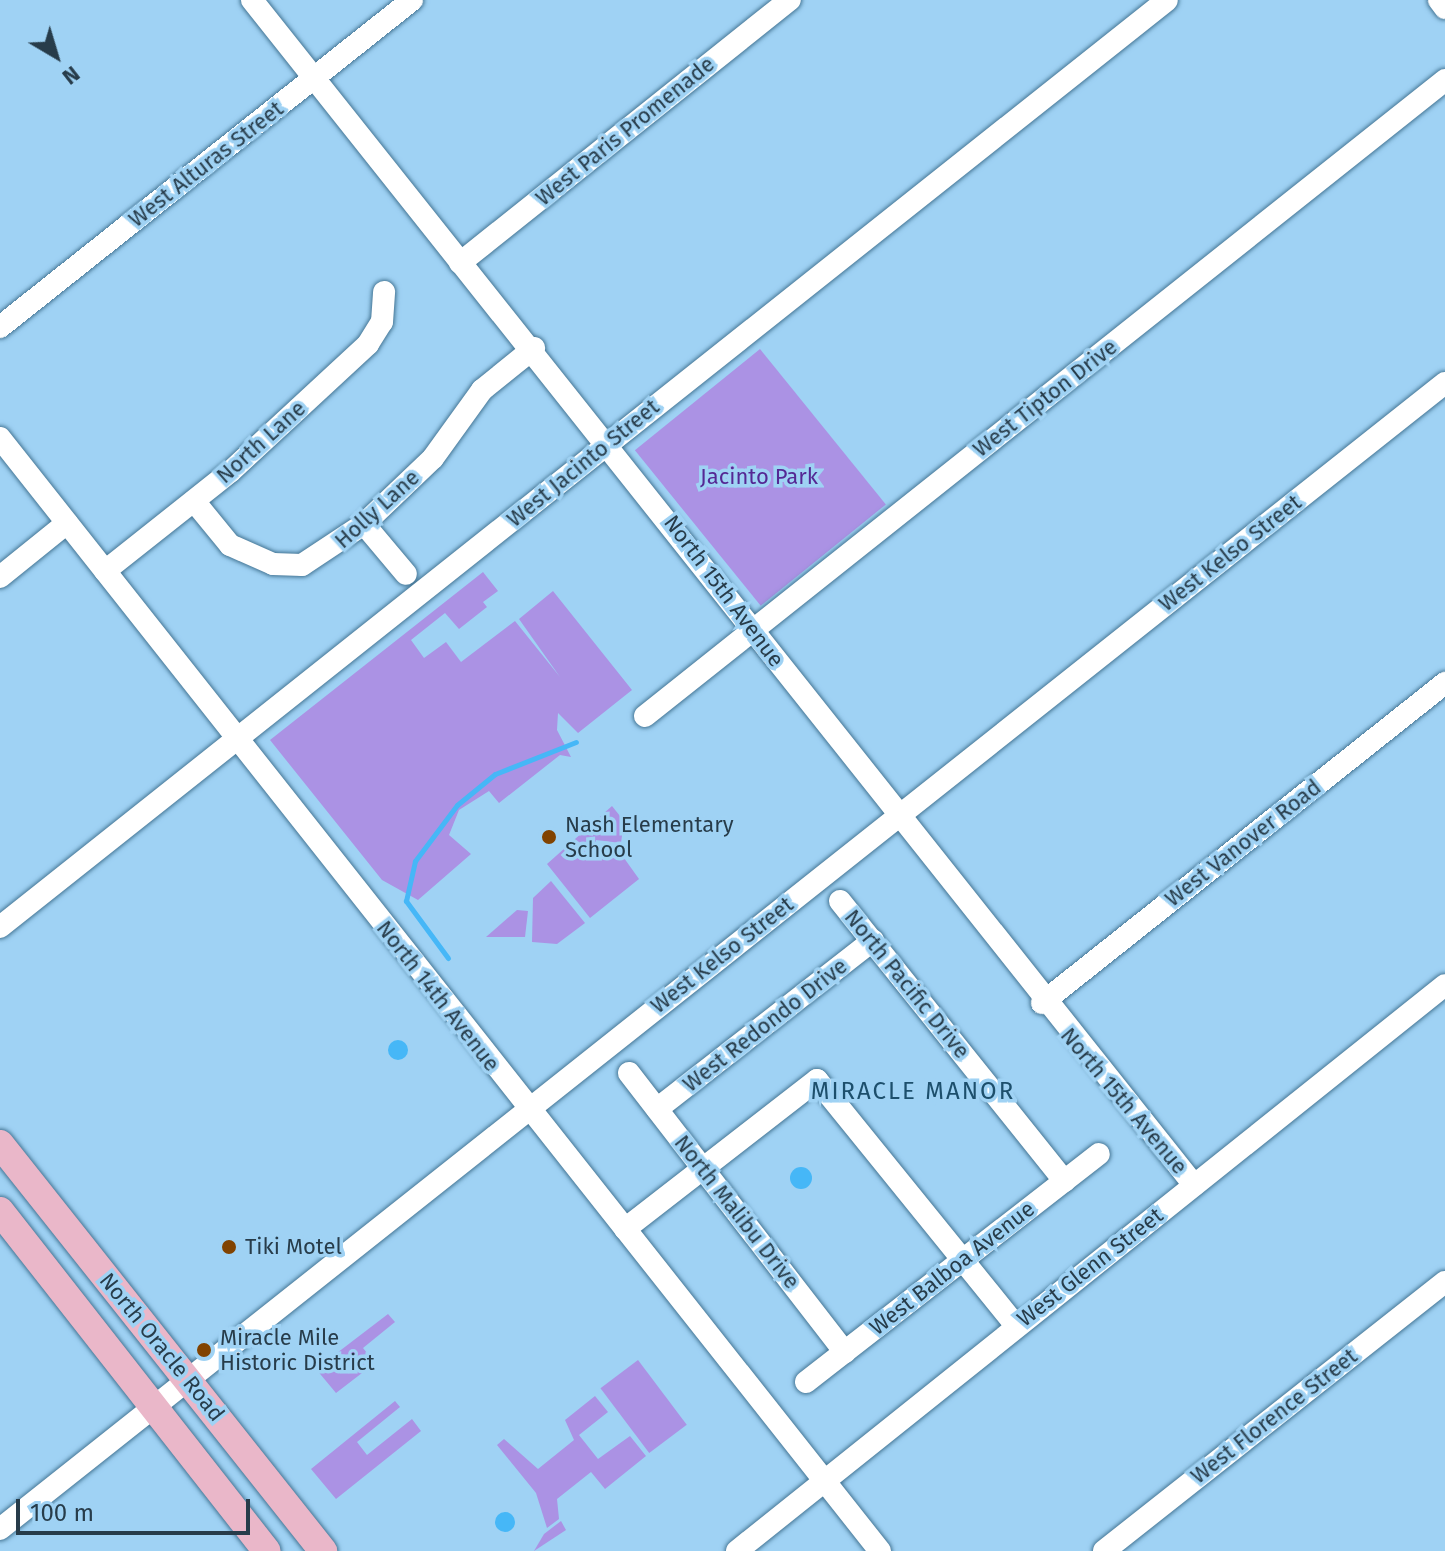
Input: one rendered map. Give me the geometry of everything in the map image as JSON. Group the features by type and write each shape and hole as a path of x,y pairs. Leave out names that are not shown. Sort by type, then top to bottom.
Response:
{"main road":[{"name":"North Oracle Road","path":"0,1144 323,1551"},
{"name":"North Oracle Road","path":"0,1211 267,1551"}],"street":[{"name":"North 15th Avenue","path":"252,0 460,263 534,348 609,442 754,628 896,819 1042,1003 1194,1185"},
{"name":"West Alturas Street","path":"0,327 412,0"},
{"name":"West Paris Promenade","path":"460,263 790,0"},
{"name":"West Jacinto Street","path":"0,927 1167,0"},
{"path":"1439,0 1445,8"},
{"name":"West Tipton Drive","path":"645,716 1445,80"},
{"name":"North Lane","path":"105,571 194,501 368,344 382,322 384,292"},
{"name":"Holly Lane","path":"194,501 230,545 273,564 302,565 364,524 433,458 482,390 534,348"},
{"name":"West Kelso Street","path":"0,1529 526,1108 1445,383"},
{"name":"North 14th Avenue","path":"0,438 526,1108 880,1551"},
{"path":"0,577 67,523"},
{"path":"364,524 406,574"},
{"name":"West Vanover Road","path":"1042,1003 1445,683"},
{"name":"North Pacific Drive","path":"840,901 1064,1181"},
{"name":"West Redondo Drive","path":"657,1109 873,940"},
{"name":"West Glenn Street","path":"737,1551 1445,985"},
{"name":"North Malibu Drive","path":"629,1073 845,1352"},
{"path":"625,1229 817,1080 1016,1326"},
{"name":"West Balboa Avenue","path":"806,1382 1099,1154"},
{"name":"West Florence Street","path":"1104,1551 1445,1282"}],"green space":[{"name":"Jacinto Park","path":"760,349 886,504 761,606 635,450"},
{"path":"483,572 498,591 483,602 487,607 459,629 445,613 411,640 424,658 446,642 461,662 515,621 560,677 519,619 553,591 632,690 578,733 558,713 557,730 571,757 560,755 499,803 489,791 459,810 449,835 471,854 418,900 382,880 270,740"},
{"path":"612,806 624,821 621,843 596,840 594,854 624,858 639,879 590,918 547,864"},
{"path":"551,881 585,923 557,944 532,942 533,898"},
{"path":"517,910 528,911 525,937 486,937"},
{"path":"388,1314 395,1322 363,1348 375,1363 336,1393 316,1369"},
{"path":"638,1360 687,1425 649,1453 600,1388"},
{"path":"595,1396 608,1412 579,1435 598,1459 630,1436 646,1456 605,1489 591,1472 557,1499 559,1519 547,1528 536,1493 497,1445 504,1439 538,1469 574,1440 565,1420"},
{"path":"395,1401 400,1407 357,1442 367,1455 412,1419 421,1431 336,1499 311,1469"},
{"path":"561,1521 566,1530 534,1551 544,1534"}],"water":[{"path":"398,1040 405,1043 408,1050 405,1057 398,1060 391,1057 388,1050 391,1043"},
{"path":"801,1167 809,1170 812,1178 809,1186 801,1189 793,1186 790,1178 793,1170"},
{"path":"505,1512 512,1515 515,1522 512,1529 505,1532 498,1529 495,1522 498,1515"}],"waterway":[{"path":"448,958 406,901 415,861 457,805 495,774 576,742"}],"place":[{"name":"Nash Elementary School","path":"549,837"},
{"name":"Tiki Motel","path":"229,1247"},
{"name":"Miracle Mile Historic District","path":"204,1350"}],"district":[{"name":"MIRACLE MANOR","path":"913,1092"}]}
